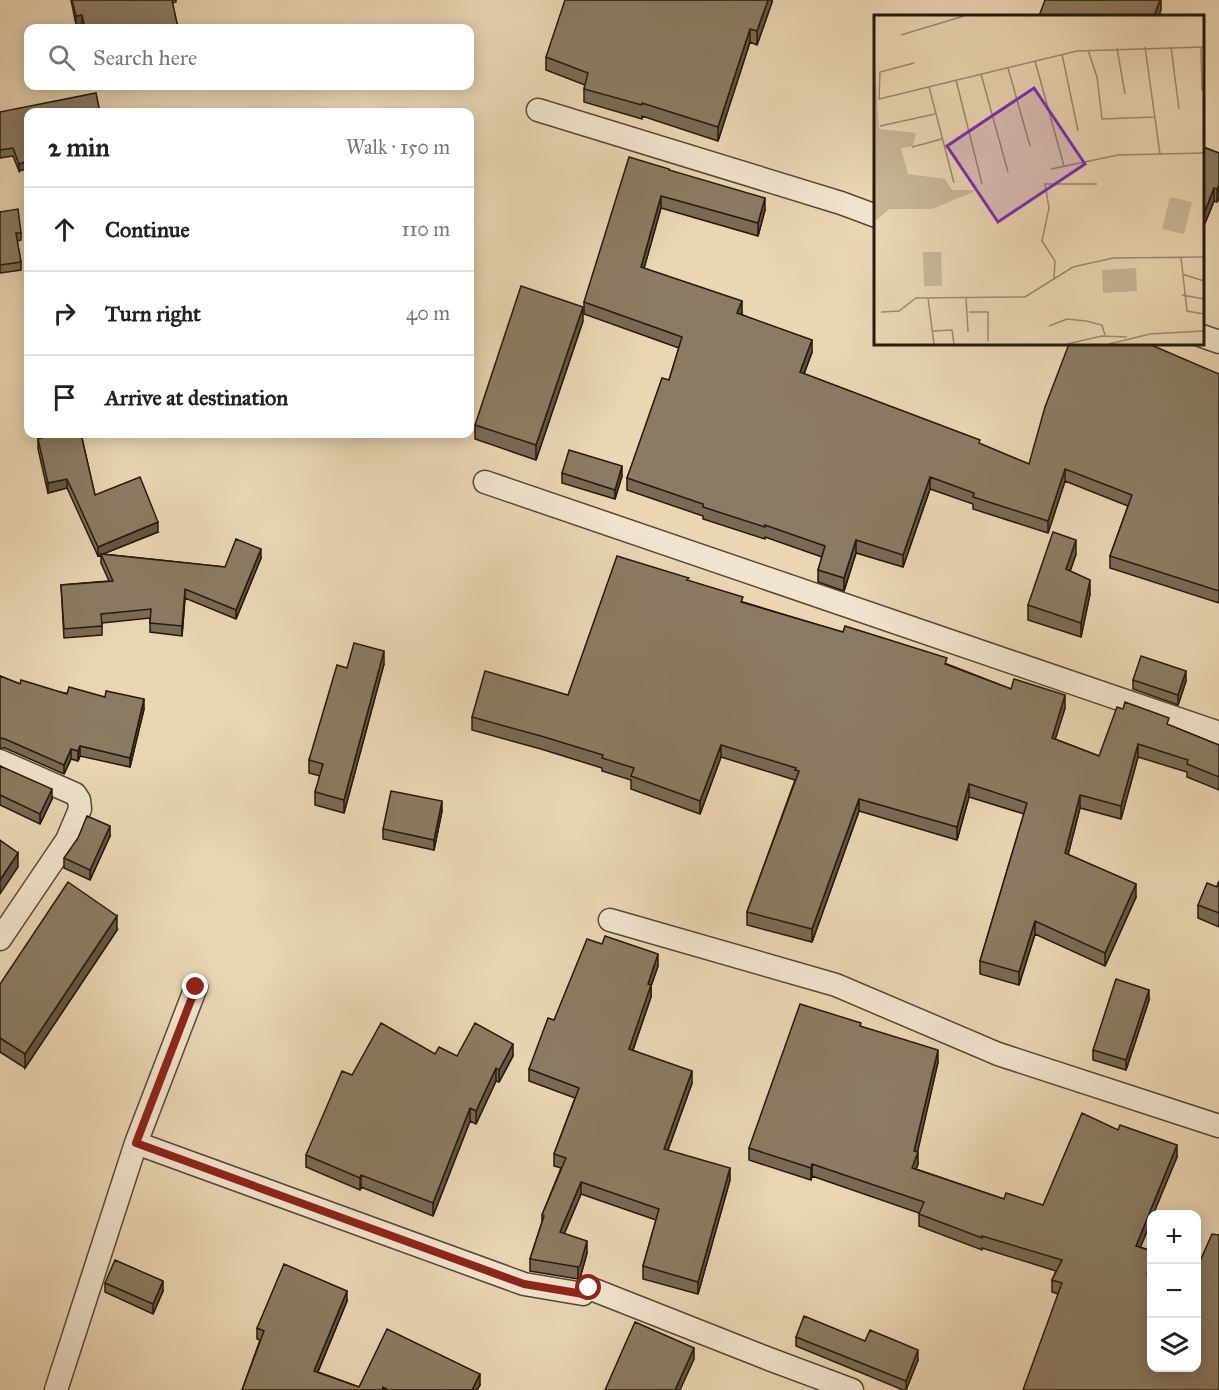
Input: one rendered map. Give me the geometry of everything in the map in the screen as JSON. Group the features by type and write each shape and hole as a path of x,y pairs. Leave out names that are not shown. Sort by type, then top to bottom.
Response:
{"street":[{"path":"538,110 841,203 874,215"},
{"path":"1204,336 1219,342"},
{"path":"484,482 1219,733"},
{"path":"0,761 75,794 79,800 80,809 67,840 0,939"},
{"path":"610,920 836,985 998,1054 1219,1125"},
{"path":"56,1390 136,1143 196,987"},
{"path":"136,1143 524,1284 583,1294 589,1288 852,1390"}],"building":[{"path":"72,0 172,0 177,24 84,24 82,15 76,16"},
{"path":"565,0 768,0 757,31 750,29 718,127 642,103 642,105 584,89 588,73 546,57"},
{"path":"1045,0 1160,0 1154,15 1039,15"},
{"path":"96,93 99,108 24,108 24,162 19,164 13,148 0,150 0,112"},
{"path":"1204,147 1219,153 1219,185 1217,189 1214,188 1204,213"},
{"path":"629,157 765,198 758,223 661,196 641,267 742,301 737,313 812,340 800,372 980,440 979,443 1029,464 1045,407 1069,345 1151,345 1219,374 1219,591 1110,556 1132,495 1065,469 1048,521 973,497 974,493 930,477 903,555 856,540 844,578 818,570 825,546 703,507 703,504 627,478 662,378 669,380 682,337 584,302"},
{"path":"18,209 21,233 16,233 21,262 0,265 0,212"},
{"path":"521,286 583,307 536,445 475,425"},
{"path":"82,438 95,495 140,477 158,522 98,547 67,479 48,483 38,439"},
{"path":"569,450 622,466 615,490 562,473"},
{"path":"1053,532 1076,540 1066,569 1090,580 1081,623 1028,605"},
{"path":"236,539 261,549 236,610 185,589 182,626 150,623 151,609 101,614 102,626 64,629 61,585 113,581 101,554 225,567"},
{"path":"617,556 743,597 741,602 843,632 845,626 947,658 945,664 1011,689 1014,679 1065,695 1052,738 1099,756 1117,707 1123,709 1125,702 1169,718 1167,724 1219,745 1219,777 1187,764 1188,760 1138,744 1121,806 1080,795 1065,853 1136,884 1105,953 1035,921 1019,972 980,961 1027,803 969,784 957,827 859,799 812,929 747,912 799,771 795,770 796,768 721,745 700,801 631,776 634,768 602,758 603,755 472,717 485,671 568,695"},
{"path":"354,643 384,651 344,800 315,792 323,764 309,760 337,665 347,668"},
{"path":"1141,656 1186,671 1178,695 1133,680"},
{"path":"0,676 20,684 21,680 67,694 69,687 105,697 106,691 144,699 130,758 80,746 78,751 71,749 64,765 0,738"},
{"path":"0,766 52,789 40,814 0,795"},
{"path":"391,791 442,801 434,840 383,829"},
{"path":"87,816 110,826 90,870 64,858 78,838"},
{"path":"0,840 18,853 0,880"},
{"path":"1219,881 1219,913 1198,905 1207,883 1217,887"},
{"path":"68,882 117,916 25,1054 0,1038 0,984"},
{"path":"605,936 658,954 648,984 651,985 629,1049 692,1071 664,1149 730,1168 698,1282 643,1266 659,1209 581,1182 560,1232 587,1241 580,1266 530,1259 544,1216 542,1215 566,1158 554,1154 579,1088 529,1069 548,1018 554,1020 587,939 602,944"},
{"path":"1116,979 1149,990 1126,1060 1093,1050"},
{"path":"800,1004 861,1023 860,1026 938,1050 914,1151 918,1152 912,1168 1004,1199 1006,1193 1043,1205 1082,1113 1118,1130 1120,1125 1177,1145 1151,1210 1147,1210 1147,1219 1136,1246 1147,1249 1147,1372 1201,1372 1201,1259 1212,1234 1219,1235 1219,1390 1023,1390 1062,1283 1052,1280 1062,1260 982,1236 982,1238 919,1214 924,1202 812,1164 811,1168 749,1148"},
{"path":"381,1023 435,1054 439,1047 457,1056 475,1023 513,1044 499,1070 496,1068 476,1111 470,1108 433,1203 361,1175 360,1178 306,1155 342,1071 352,1075"},
{"path":"115,1260 163,1281 153,1304 105,1283"},
{"path":"284,1264 347,1291 314,1371 359,1387 387,1329 480,1374 472,1390 388,1390 383,1387 382,1390 242,1390 264,1331 257,1328"},
{"path":"804,1316 865,1341 870,1330 918,1350 906,1381 796,1337"},
{"path":"635,1322 694,1348 675,1390 605,1390"}],"route":[{"path":"196,987 136,1143 524,1284 583,1294 589,1288"}]}
